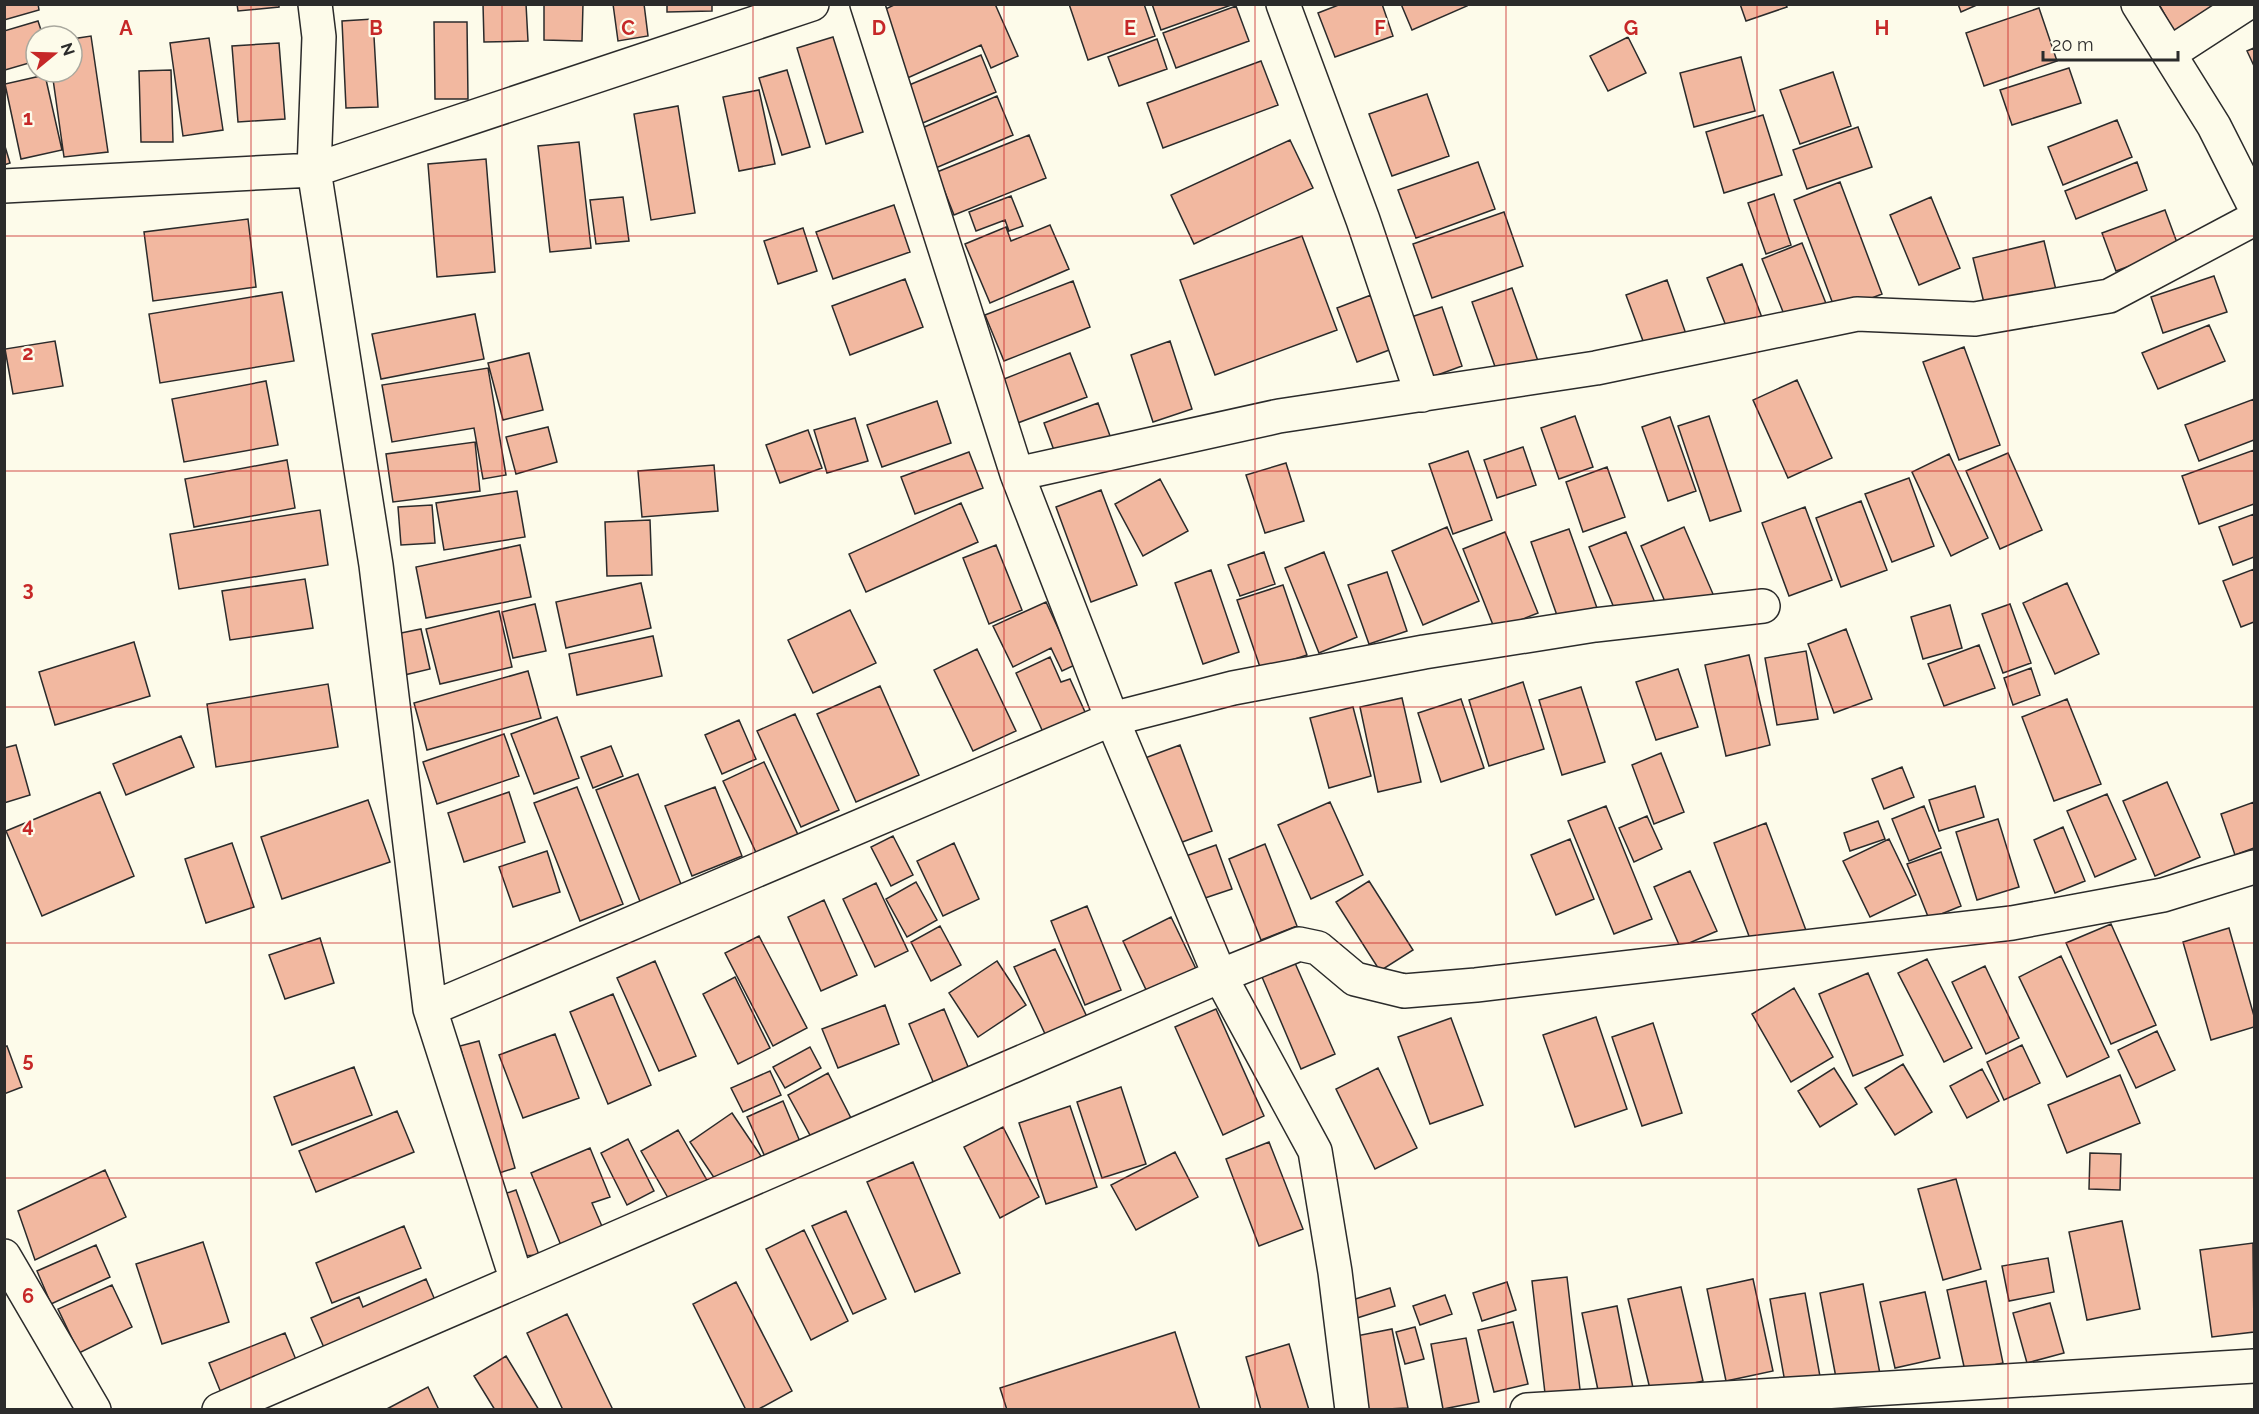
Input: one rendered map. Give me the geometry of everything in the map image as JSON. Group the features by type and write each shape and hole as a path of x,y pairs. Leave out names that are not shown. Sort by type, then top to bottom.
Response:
{"street":[{"path":"315,4 318,37 314,171 376,565 430,1009 517,1281"},
{"path":"4,186 314,171 812,4"},
{"path":"867,4 1017,474 1112,719 1220,976 1315,1151 1335,1272 1352,1410"},
{"path":"1283,4 1363,220 1422,395"},
{"path":"2138,4 2214,126 2254,205"},
{"path":"2169,54 2246,4"},
{"path":"1017,474 1279,416 1596,368 1857,314 1975,319 2109,296 2254,219"},
{"path":"430,1009 1112,719 1233,688 1424,652 1595,625 1763,606"},
{"path":"219,1410 1220,976 1299,944 1318,948 1355,979 1404,991 1476,985 2012,922 2163,895 2254,867"},
{"path":"4,1256 94,1410"},
{"path":"1527,1410 2254,1366"}],"building":[{"path":"4,4 38,4 39,10 4,20"},
{"path":"237,4 279,4 279,7 238,11"},
{"path":"483,4 526,4 528,41 484,42"},
{"path":"544,4 583,4 582,41 544,40"},
{"path":"613,4 644,4 648,36 618,41"},
{"path":"667,4 712,4 712,11 667,12"},
{"path":"896,4 995,4 1018,56 991,68 981,45 903,80 873,15"},
{"path":"1069,4 1144,4 1155,36 1088,60"},
{"path":"1152,4 1234,4 1161,30"},
{"path":"1341,4 1382,4 1393,36 1335,57 1318,13"},
{"path":"1401,4 1466,4 1467,6 1412,30"},
{"path":"1740,4 1786,4 1787,7 1746,21"},
{"path":"1958,4 1979,4 1961,12"},
{"path":"2159,4 2239,4 2177,37"},
{"path":"1236,6 1249,41 1176,68 1163,33"},
{"path":"2039,8 2057,61 1984,86 1966,33"},
{"path":"373,19 378,107 346,108 342,21"},
{"path":"434,22 467,22 468,99 435,99"},
{"path":"24,25 24,64 5,70 4,31"},
{"path":"91,36 108,152 64,157 54,84 84,84 84,37"},
{"path":"833,37 863,132 826,144 797,48"},
{"path":"1628,37 1646,73 1608,91 1590,56"},
{"path":"209,38 223,130 183,136 170,43"},
{"path":"1157,39 1167,69 1119,86 1108,57"},
{"path":"279,43 285,119 238,122 232,46"},
{"path":"2254,48 2254,66 2247,51"},
{"path":"981,55 996,92 918,125 902,88"},
{"path":"1741,57 1755,111 1694,127 1680,73"},
{"path":"1261,61 1278,105 1163,148 1147,103"},
{"path":"2069,68 2081,103 2012,125 2000,90"},
{"path":"171,70 173,142 141,142 139,71"},
{"path":"787,70 810,147 782,155 759,78"},
{"path":"1833,72 1851,126 1800,144 1780,90"},
{"path":"24,80 24,84 47,84 62,150 21,159 5,84"},
{"path":"759,90 775,164 739,171 723,97"},
{"path":"1427,94 1449,156 1392,176 1369,114"},
{"path":"997,96 1013,135 931,170 915,131"},
{"path":"678,106 695,213 651,220 634,114"},
{"path":"1763,115 1782,175 1724,193 1706,132"},
{"path":"2117,120 2132,157 2063,185 2048,147"},
{"path":"1858,127 1872,167 1807,189 1793,150"},
{"path":"1029,135 1046,178 954,215 937,172"},
{"path":"1290,140 1313,188 1194,244 1171,195"},
{"path":"579,142 591,248 550,252 538,146"},
{"path":"4,143 10,163 4,165"},
{"path":"486,159 495,272 437,277 428,164"},
{"path":"1478,162 1495,209 1416,238 1398,190"},
{"path":"2137,162 2147,190 2076,219 2065,191"},
{"path":"1840,182 1882,294 1836,312 1794,200"},
{"path":"1774,194 1791,245 1766,254 1748,203"},
{"path":"1011,196 1023,226 1009,231 1005,220 976,231 969,212"},
{"path":"623,197 629,241 596,244 590,200"},
{"path":"1931,197 1960,268 1919,285 1890,215"},
{"path":"894,205 910,252 833,279 816,232"},
{"path":"2165,210 2179,248 2116,271 2102,233"},
{"path":"1504,212 1523,266 1432,298 1413,244"},
{"path":"248,219 256,287 153,301 144,232"},
{"path":"1050,225 1069,269 990,303 965,244 1006,227 1011,241"},
{"path":"803,228 817,271 778,284 764,241"},
{"path":"1302,236 1337,330 1215,375 1180,280"},
{"path":"2044,241 2056,290 1985,307 1973,258"},
{"path":"1802,243 1829,311 1789,327 1762,259"},
{"path":"1742,264 1764,323 1730,336 1707,278"},
{"path":"2214,276 2227,312 2163,333 2151,297"},
{"path":"905,279 923,327 850,355 832,306"},
{"path":"1667,280 1686,334 1646,349 1626,295"},
{"path":"1073,281 1090,327 1004,361 985,315"},
{"path":"1512,288 1538,361 1498,375 1472,302"},
{"path":"282,292 294,361 160,383 149,314"},
{"path":"1371,295 1392,349 1357,362 1337,308"},
{"path":"1442,307 1462,366 1432,377 1411,317"},
{"path":"475,314 484,359 381,379 372,334"},
{"path":"2209,325 2225,361 2158,389 2142,353"},
{"path":"55,341 63,386 13,394 5,349"},
{"path":"1170,341 1192,409 1153,422 1131,355"},
{"path":"1964,347 2000,445 1959,460 1923,362"},
{"path":"529,353 543,410 503,420 488,363"},
{"path":"1070,353 1087,397 1015,424 999,381"},
{"path":"488,368 506,475 483,479 474,428 392,442 382,385"},
{"path":"1797,380 1832,458 1788,478 1753,400"},
{"path":"266,381 278,445 184,462 172,399"},
{"path":"2254,399 2254,440 2199,461 2185,425"},
{"path":"937,401 951,443 882,467 867,425"},
{"path":"1098,403 1113,444 1059,464 1044,423"},
{"path":"1575,416 1593,467 1559,479 1541,428"},
{"path":"1709,416 1741,511 1710,521 1678,426"},
{"path":"1670,417 1696,491 1668,501 1642,427"},
{"path":"855,418 868,461 827,473 814,430"},
{"path":"548,427 557,462 516,474 506,437"},
{"path":"808,430 822,468 780,483 766,445"},
{"path":"475,442 480,491 393,502 386,454"},
{"path":"1523,447 1536,485 1497,498 1484,460"},
{"path":"2254,450 2254,504 2199,524 2182,476"},
{"path":"1468,451 1492,520 1453,534 1429,464"},
{"path":"969,452 983,488 915,514 901,477"},
{"path":"2008,453 2042,530 2000,549 1966,471"},
{"path":"1949,454 1988,538 1951,556 1912,472"},
{"path":"287,460 295,508 194,527 185,479"},
{"path":"1286,463 1304,521 1265,533 1246,475"},
{"path":"714,465 718,511 642,517 638,471"},
{"path":"1607,467 1625,517 1583,532 1566,482"},
{"path":"1909,478 1934,546 1892,562 1865,494"},
{"path":"1160,479 1188,531 1143,556 1115,504"},
{"path":"1101,490 1137,585 1091,602 1056,507"},
{"path":"517,491 525,537 444,550 436,503"},
{"path":"1861,501 1887,570 1841,587 1816,518"},
{"path":"961,503 978,542 866,592 849,554"},
{"path":"432,505 435,543 401,545 398,507"},
{"path":"1805,507 1832,580 1789,596 1762,523"},
{"path":"320,510 328,565 179,589 170,534"},
{"path":"2254,514 2254,557 2233,565 2219,527"},
{"path":"650,520 652,575 607,576 605,522"},
{"path":"1447,527 1479,601 1423,625 1392,551"},
{"path":"1684,527 1713,594 1670,613 1641,546"},
{"path":"1569,529 1597,608 1559,621 1531,542"},
{"path":"1505,532 1538,613 1495,630 1463,549"},
{"path":"1626,532 1656,605 1619,620 1589,547"},
{"path":"520,545 531,597 426,618 416,567"},
{"path":"996,545 1022,610 989,624 963,558"},
{"path":"1264,552 1275,584 1240,596 1228,565"},
{"path":"1324,552 1357,637 1319,653 1285,568"},
{"path":"2254,569 2254,622 2241,627 2223,581"},
{"path":"1211,570 1239,652 1203,664 1175,583"},
{"path":"1387,572 1407,631 1369,644 1348,585"},
{"path":"305,579 313,628 230,640 222,591"},
{"path":"641,583 651,628 566,648 556,602"},
{"path":"2067,583 2099,654 2055,674 2023,603"},
{"path":"1283,585 1307,655 1261,670 1237,600"},
{"path":"1046,602 1075,665 1062,671 1051,648 1013,667 993,626"},
{"path":"535,604 546,651 513,658 502,612"},
{"path":"2010,604 2031,663 2003,673 1982,614"},
{"path":"1950,605 1962,648 1923,659 1911,617"},
{"path":"850,610 876,663 813,693 788,640"},
{"path":"499,611 512,667 440,684 426,629"},
{"path":"421,629 430,669 400,676 391,635"},
{"path":"1846,629 1872,699 1834,713 1808,644"},
{"path":"653,636 662,676 577,695 569,654"},
{"path":"134,642 150,696 55,725 39,672"},
{"path":"1979,645 1995,688 1944,706 1928,664"},
{"path":"977,649 1016,731 973,751 934,670"},
{"path":"1806,651 1818,719 1777,725 1765,658"},
{"path":"1749,655 1770,745 1726,756 1705,665"},
{"path":"1050,657 1061,682 1070,679 1090,723 1048,743 1016,673"},
{"path":"2031,668 2040,695 2013,705 2004,678"},
{"path":"1678,669 1698,727 1656,740 1636,682"},
{"path":"528,671 541,718 427,750 414,703"},
{"path":"1523,682 1544,749 1489,766 1469,700"},
{"path":"328,684 338,747 216,767 207,704"},
{"path":"880,686 919,775 856,802 817,714"},
{"path":"1581,687 1605,762 1562,775 1539,700"},
{"path":"1402,698 1421,782 1378,792 1360,707"},
{"path":"1461,699 1484,768 1441,782 1418,713"},
{"path":"2067,699 2101,784 2054,801 2022,717"},
{"path":"1353,707 1371,776 1329,788 1310,718"},
{"path":"795,714 839,810 801,827 757,731"},
{"path":"557,717 579,778 534,794 511,734"},
{"path":"739,720 756,759 722,774 705,735"},
{"path":"504,734 519,776 437,804 423,762"},
{"path":"181,736 194,767 126,795 113,764"},
{"path":"16,745 30,795 4,803 4,748"},
{"path":"1180,745 1212,831 1169,847 1137,761"},
{"path":"611,746 623,776 593,788 581,757"},
{"path":"1661,753 1684,812 1654,824 1632,765"},
{"path":"764,762 800,839 759,859 723,781"},
{"path":"1902,767 1914,797 1884,809 1872,779"},
{"path":"638,774 686,897 645,914 596,790"},
{"path":"2167,782 2200,857 2155,876 2123,801"},
{"path":"1975,786 1984,817 1939,831 1929,800"},
{"path":"577,787 623,904 580,921 534,803"},
{"path":"715,787 742,856 692,876 665,806"},
{"path":"100,792 134,876 42,916 6,831"},
{"path":"509,792 525,842 464,862 448,813"},
{"path":"2107,794 2136,859 2095,877 2067,811"},
{"path":"368,800 390,862 282,899 261,837"},
{"path":"1330,802 1363,875 1311,899 1278,825"},
{"path":"2254,802 2254,848 2235,855 2221,814"},
{"path":"1606,806 1652,919 1614,934 1568,821"},
{"path":"1924,806 1941,848 1909,861 1892,819"},
{"path":"1647,816 1662,849 1634,862 1619,828"},
{"path":"1998,819 2019,887 1977,900 1956,832"},
{"path":"1878,821 1885,839 1850,851 1844,833"},
{"path":"1766,823 1807,933 1755,952 1714,843"},
{"path":"2063,827 2085,881 2055,893 2034,840"},
{"path":"893,836 913,875 891,886 871,847"},
{"path":"1570,839 1594,899 1556,915 1531,855"},
{"path":"1889,839 1916,895 1870,917 1843,861"},
{"path":"232,843 254,907 206,923 185,859"},
{"path":"954,843 979,899 943,916 917,861"},
{"path":"1265,844 1297,926 1261,940 1229,859"},
{"path":"1216,845 1232,889 1190,903 1175,860"},
{"path":"547,851 560,892 513,907 499,867"},
{"path":"1941,852 1961,906 1929,919 1907,864"},
{"path":"1690,871 1717,931 1680,947 1654,887"},
{"path":"1369,881 1413,950 1380,971 1336,902"},
{"path":"916,882 937,920 907,937 886,899"},
{"path":"876,883 908,951 875,967 843,899"},
{"path":"824,900 857,975 821,991 788,917"},
{"path":"1087,906 1121,990 1085,1005 1051,921"},
{"path":"1171,917 1198,973 1149,996 1123,941"},
{"path":"2111,924 2156,1025 2111,1044 2066,943"},
{"path":"940,926 961,965 931,981 911,942"},
{"path":"2229,928 2254,1016 2254,1027 2211,1040 2183,942"},
{"path":"759,936 807,1028 773,1046 725,953"},
{"path":"320,938 334,983 285,999 269,955"},
{"path":"1055,949 1087,1017 1046,1036 1014,967"},
{"path":"2061,956 2109,1057 2067,1077 2019,977"},
{"path":"1927,959 1972,1048 1944,1062 1898,973"},
{"path":"655,961 696,1056 659,1071 617,978"},
{"path":"997,961 1026,1005 978,1037 949,993"},
{"path":"1295,963 1335,1054 1301,1069 1262,977"},
{"path":"1985,966 2019,1038 1986,1054 1952,982"},
{"path":"1868,973 1903,1055 1853,1076 1819,994"},
{"path":"735,977 770,1048 738,1064 703,994"},
{"path":"1794,988 1833,1057 1791,1082 1752,1014"},
{"path":"613,994 651,1085 608,1104 570,1012"},
{"path":"885,1005 899,1044 838,1068 822,1029"},
{"path":"944,1009 974,1081 939,1096 909,1024"},
{"path":"1216,1009 1264,1116 1223,1135 1175,1027"},
{"path":"1596,1017 1627,1109 1575,1127 1543,1035"},
{"path":"1451,1018 1483,1105 1430,1124 1398,1037"},
{"path":"1653,1023 1682,1113 1642,1126 1612,1037"},
{"path":"2157,1031 2175,1070 2136,1088 2118,1050"},
{"path":"555,1034 579,1098 523,1118 499,1055"},
{"path":"479,1041 515,1168 496,1174 460,1046"},
{"path":"2022,1045 2040,1083 2004,1100 1987,1062"},
{"path":"7,1046 22,1087 4,1094 4,1047"},
{"path":"810,1047 821,1068 785,1088 773,1067"},
{"path":"1903,1064 1932,1112 1895,1135 1865,1088"},
{"path":"354,1067 372,1115 292,1145 274,1097"},
{"path":"1378,1068 1417,1148 1375,1169 1336,1089"},
{"path":"1834,1068 1857,1104 1820,1127 1798,1091"},
{"path":"1982,1069 1999,1101 1967,1118 1950,1086"},
{"path":"770,1071 781,1095 743,1112 731,1088"},
{"path":"828,1073 855,1126 816,1146 788,1095"},
{"path":"2120,1075 2140,1123 2067,1153 2048,1105"},
{"path":"1121,1087 1146,1164 1102,1178 1077,1102"},
{"path":"783,1101 801,1144 766,1159 747,1117"},
{"path":"1070,1106 1097,1187 1046,1204 1019,1123"},
{"path":"397,1111 414,1152 316,1192 299,1151"},
{"path":"732,1113 761,1156 719,1185 690,1142"},
{"path":"1003,1127 1039,1197 1000,1218 964,1147"},
{"path":"678,1130 708,1182 671,1203 641,1151"},
{"path":"628,1139 654,1191 627,1205 601,1153"},
{"path":"1269,1142 1303,1229 1259,1246 1226,1159"},
{"path":"590,1148 610,1197 592,1203 607,1238 565,1255 531,1173"},
{"path":"1175,1152 1198,1197 1136,1230 1111,1185"},
{"path":"2090,1153 2121,1154 2120,1190 2089,1189"},
{"path":"913,1162 960,1273 915,1292 867,1182"},
{"path":"105,1170 126,1217 35,1260 18,1211"},
{"path":"1956,1179 1981,1269 1943,1280 1918,1189"},
{"path":"516,1190 539,1255 520,1256 498,1196"},
{"path":"846,1211 886,1299 853,1314 812,1226"},
{"path":"2122,1221 2140,1309 2087,1320 2069,1232"},
{"path":"404,1226 421,1268 332,1303 316,1263"},
{"path":"804,1230 848,1321 811,1340 766,1249"},
{"path":"203,1242 229,1322 162,1344 136,1264"},
{"path":"2253,1243 2254,1332 2212,1337 2200,1250"},
{"path":"96,1245 110,1277 51,1304 37,1271"},
{"path":"2048,1258 2054,1292 2009,1301 2002,1266"},
{"path":"1567,1277 1581,1398 1546,1402 1532,1281"},
{"path":"426,1279 446,1326 336,1375 311,1318 359,1297 363,1307"},
{"path":"1753,1279 1773,1371 1726,1381 1707,1289"},
{"path":"1986,1281 2003,1363 1965,1371 1947,1290"},
{"path":"736,1282 792,1391 757,1410 746,1410 693,1304"},
{"path":"1507,1282 1516,1310 1482,1321 1473,1293"},
{"path":"1863,1284 1880,1374 1837,1383 1820,1293"},
{"path":"112,1285 132,1327 79,1353 58,1309"},
{"path":"1681,1287 1703,1381 1651,1393 1628,1299"},
{"path":"1390,1288 1395,1306 1354,1319 1349,1301"},
{"path":"1925,1292 1940,1358 1895,1368 1880,1302"},
{"path":"1805,1293 1821,1382 1786,1388 1770,1299"},
{"path":"1445,1295 1452,1314 1420,1325 1413,1306"},
{"path":"2050,1303 2064,1353 2027,1363 2013,1313"},
{"path":"1617,1306 1633,1388 1599,1395 1582,1313"},
{"path":"567,1314 613,1410 563,1410 527,1333"},
{"path":"1513,1322 1528,1384 1494,1392 1478,1330"},
{"path":"1415,1327 1424,1359 1405,1364 1396,1332"},
{"path":"1392,1329 1408,1408 1366,1410 1351,1337"},
{"path":"1175,1332 1200,1410 1007,1410 1000,1388"},
{"path":"285,1333 308,1389 258,1410 228,1410 209,1363"},
{"path":"1466,1338 1479,1402 1443,1409 1431,1344"},
{"path":"1289,1344 1309,1410 1261,1410 1246,1357"},
{"path":"506,1356 539,1410 495,1410 474,1376"},
{"path":"428,1387 439,1410 385,1410"}]}
